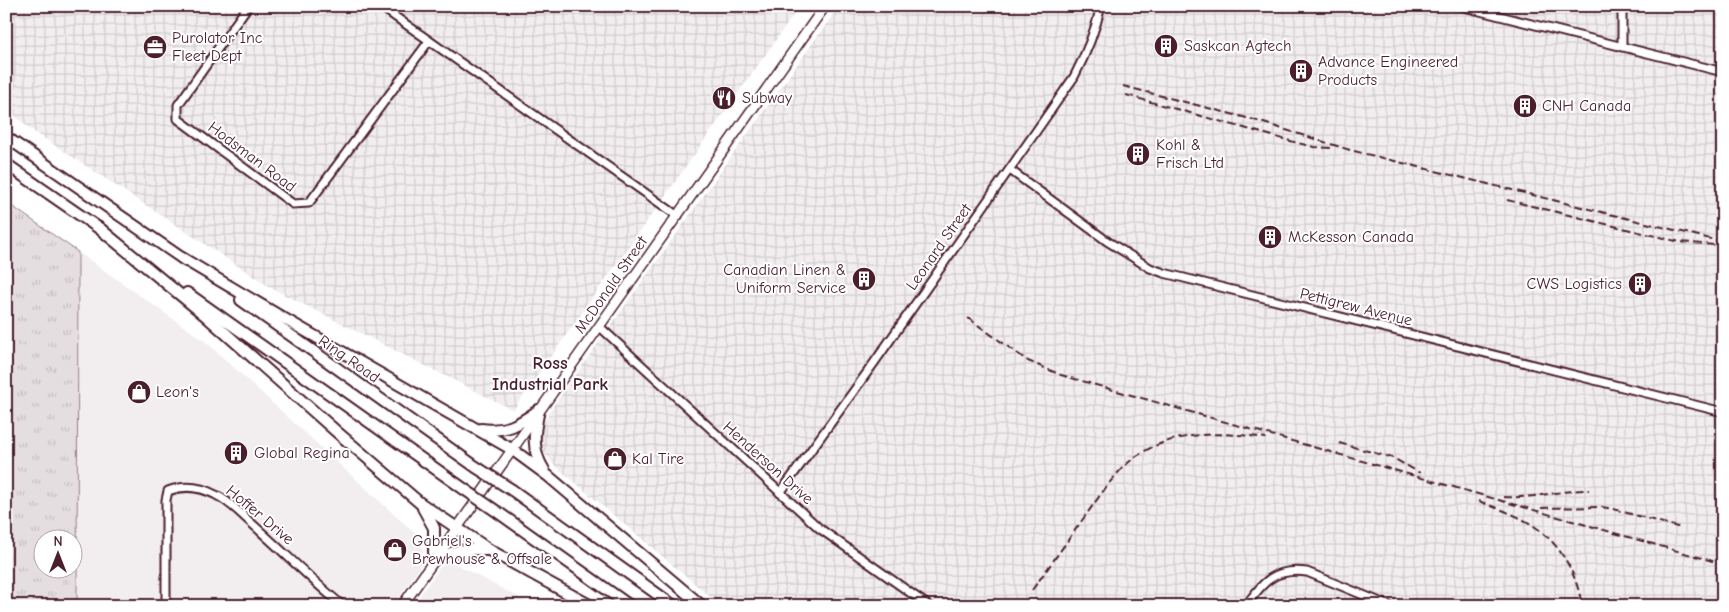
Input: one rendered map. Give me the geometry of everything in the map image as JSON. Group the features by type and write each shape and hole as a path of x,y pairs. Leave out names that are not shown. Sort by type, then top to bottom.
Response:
{"highway":[{"name":"Ring Road","path":"6,137 182,258 674,606"},
{"path":"6,164 99,228 223,319 630,606"},
{"path":"99,228 206,316 420,503 491,551 591,606"},
{"path":"182,258 512,450 547,475 702,606"},
{"path":"477,428 496,431 507,429 519,424 539,410"},
{"path":"539,410 534,431 535,452 538,461 547,475"},
{"path":"420,503 429,516 434,528 434,559 474,548 491,551"}],"main road":[{"name":"McDonald Street","path":"402,606 825,6"}],"street":[{"name":"Hodsman Road","path":"248,6 178,105 178,119 293,204 309,202 429,41"},
{"path":"380,6 678,216"},
{"name":"Leonard Street","path":"780,492 874,363 1074,77 1085,57 1095,31 1101,6"},
{"path":"1460,6 1723,72"},
{"path":"1622,6 1622,47"},
{"name":"Pettigrew Avenue","path":"1010,170 1107,241 1150,268 1171,275 1723,412"},
{"name":"Henderson Drive","path":"600,327 820,528 929,606"},
{"name":"Hoffer Drive","path":"166,606 166,500 168,491 180,487 204,490 224,500 273,541 317,584 343,606"},
{"path":"1246,606 1261,585 1280,574 1293,571 1307,572 1390,606"}],"shaded area":[{"path":"6,6 800,6 513,410 273,289 30,129 6,108"},
{"path":"839,6 1723,6 1723,606 721,606 552,463 540,446 544,424 549,412"},
{"path":"78,252 206,342 421,539 424,557 418,570 393,606 77,606 77,580 82,580 82,530 77,530"},
{"path":"450,561 535,606 413,606 439,568"}],"green space":[{"path":"6,202 78,252 77,530 32,530 32,580 77,580 77,606 6,606"}],"railway":[{"path":"1123,86 1251,119 1350,150 1723,242"},
{"path":"1126,95 1294,142 1314,147 1332,148"},
{"path":"1507,200 1680,242 1715,245"},
{"path":"968,318 1028,361 1061,375 1723,564"},
{"path":"1032,590 1117,473 1143,452 1172,440 1203,435 1219,434 1266,438"},
{"path":"1339,443 1393,458 1420,473"},
{"path":"1504,497 1525,497 1589,490"},
{"path":"1479,501 1522,519 1534,526 1554,544 1575,579 1582,606"},
{"path":"1541,508 1602,507 1681,528"}],"place":[{"name":"Saskcan Agtech","path":"1166,46"},
{"name":"Purolator Inc Fleet Dept","path":"155,47"},
{"name":"Advance Engineered Products","path":"1301,71"},
{"name":"Subway","path":"724,98"},
{"name":"CNH Canada","path":"1525,106"},
{"name":"Kohl & Frisch Ltd","path":"1138,154"},
{"name":"McKesson Canada","path":"1270,237"},
{"name":"Canadian Linen & Uniform Service","path":"864,279"},
{"name":"CWS Logistics","path":"1640,284"},
{"name":"Leon's","path":"139,392"},
{"name":"Global Regina","path":"236,453"},
{"name":"Kal Tire","path":"615,459"},
{"name":"Gabriel's Brewhouse & Offsale","path":"395,550"}],"district":[{"name":"Ross Industrial Park","path":"550,373"}]}
